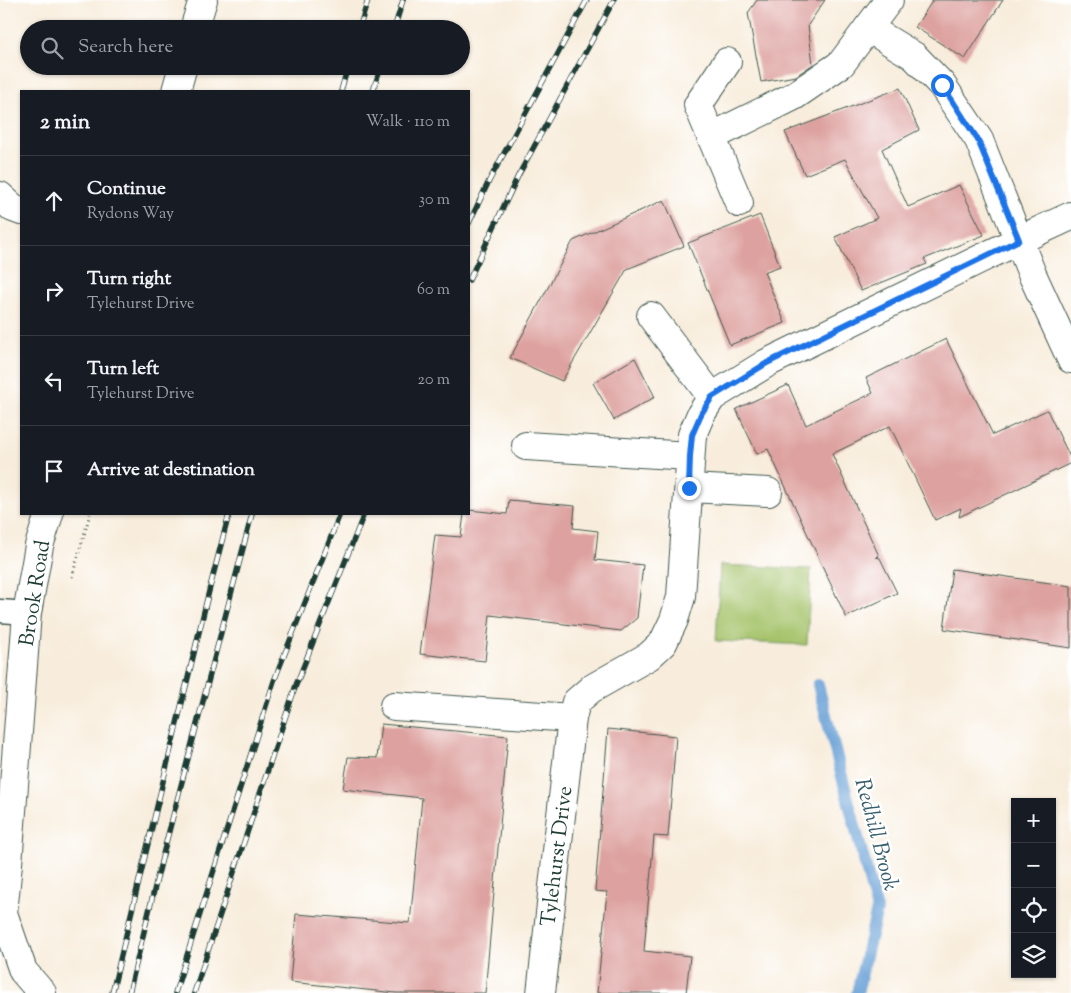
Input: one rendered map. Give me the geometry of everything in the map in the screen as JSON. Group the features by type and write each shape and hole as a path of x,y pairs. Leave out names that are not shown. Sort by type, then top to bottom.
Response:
{"street":[{"path":"197,20 203,0"},
{"path":"712,137 794,96 841,64 889,0"},
{"path":"868,28 914,56 942,85 978,140 1032,274 1071,359"},
{"path":"727,62 698,105 739,203"},
{"path":"176,90 180,75"},
{"path":"0,196 13,208 20,211"},
{"name":"Tylehurst Drive","path":"540,993 572,718 576,702 591,689 649,656 663,643 674,620 681,597 692,435 701,414 712,397 767,363 1071,216"},
{"path":"651,316 712,397"},
{"path":"526,446 690,456"},
{"path":"689,488 768,492"},
{"name":"Brook Road","path":"42,993 23,971 1,915 8,864 27,613 39,546 49,515"},
{"path":"394,706 572,718"}],"lane":[{"path":"0,611 27,613"}],"path":[{"path":"72,577 90,515"}],"green space":[{"path":"720,565 811,569 807,645 716,641"}],"building":[{"path":"757,0 825,0 808,25 813,64 796,76 761,82 748,13"},
{"path":"933,0 1003,0 965,59 915,27"},
{"path":"900,88 919,130 882,149 908,207 959,185 984,235 924,259 927,264 861,291 835,237 877,218 845,159 805,175 785,132"},
{"path":"664,200 684,246 627,269 562,381 510,358 573,241"},
{"path":"760,215 780,266 764,272 785,323 730,345 688,243"},
{"path":"946,339 993,435 1047,410 1071,459 1071,463 959,517 961,508 935,520 890,426 832,454 879,556 876,557 880,558 897,593 846,617 768,449 757,454 736,409 788,385 806,425 873,393 866,378"},
{"path":"635,358 655,397 614,420 593,383"},
{"path":"509,500 575,506 573,528 598,531 595,560 643,565 637,618 621,631 490,615 485,661 420,654 435,535 461,537 464,515 470,515 470,510 507,514"},
{"path":"952,569 1071,586 1071,648 944,629"},
{"path":"381,724 508,736 485,993 396,993 290,982 296,914 410,923 422,798 343,789 348,757 377,758"},
{"path":"608,729 676,736 668,837 654,836 644,951 690,956 686,993 597,993 607,892 595,891"}],"waterway":[{"name":"Redhill Brook","path":"818,685 877,910 857,993"}],"railway":[{"path":"362,20 368,0"},
{"path":"397,20 403,0"},
{"path":"470,221 489,181 587,0"},
{"path":"470,278 518,176 614,0"},
{"path":"341,90 345,75"},
{"path":"373,90 378,75"},
{"path":"112,993 229,515"},
{"path":"129,993 162,858 252,515"},
{"path":"175,993 274,681 340,515"},
{"path":"194,993 296,685 364,515"}],"route":[{"path":"689,488 692,435 701,414 712,397 767,363 1019,240 978,140 942,85"}]}
